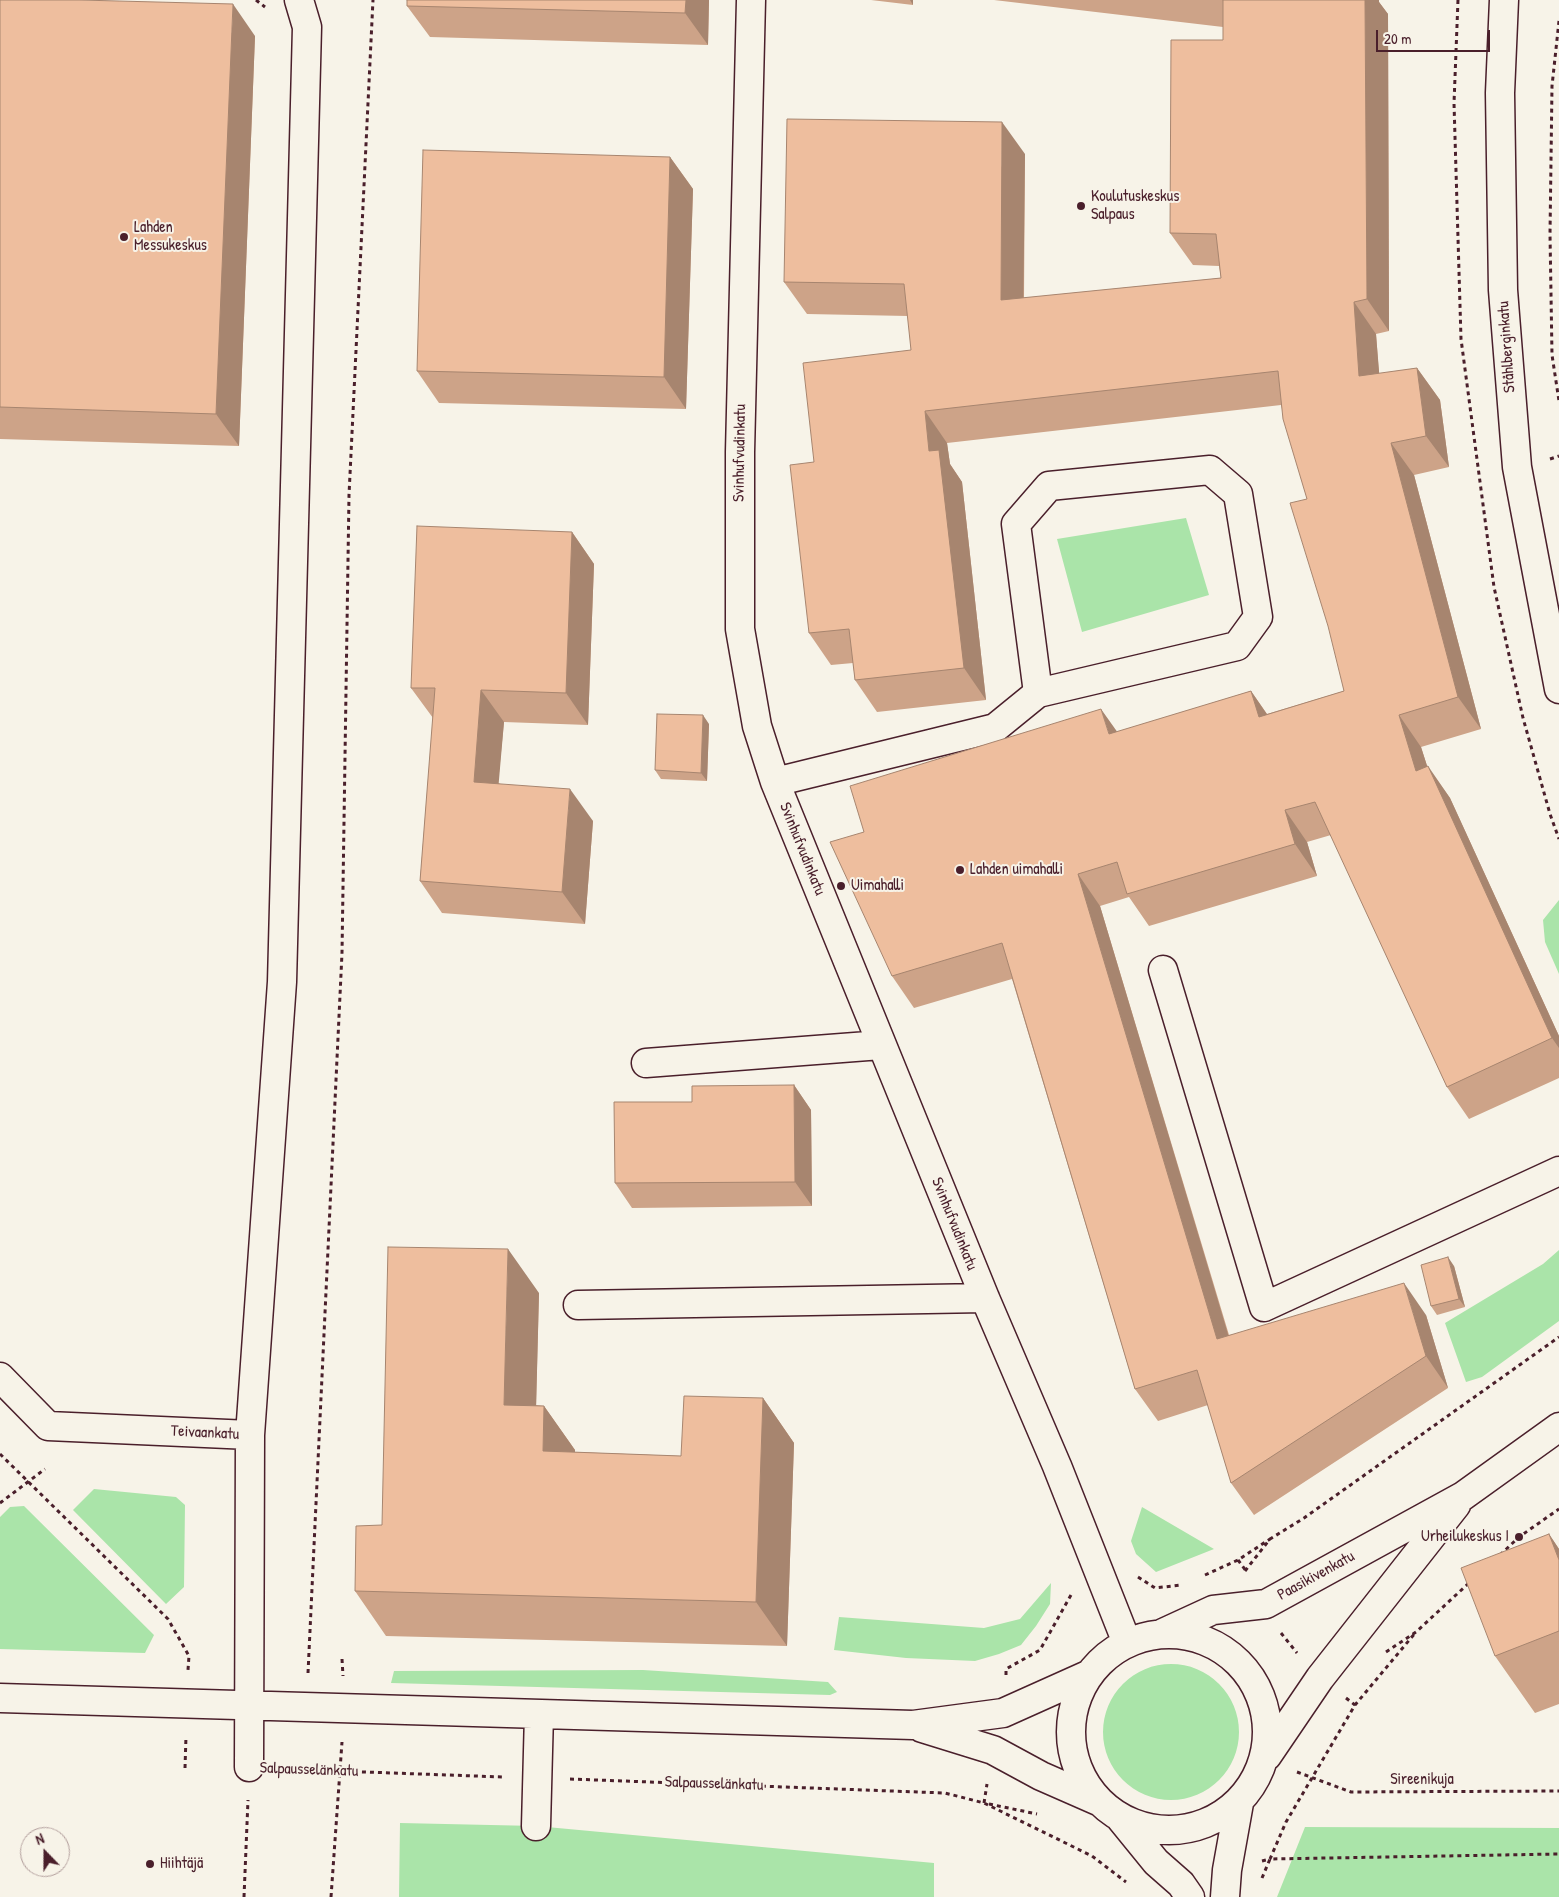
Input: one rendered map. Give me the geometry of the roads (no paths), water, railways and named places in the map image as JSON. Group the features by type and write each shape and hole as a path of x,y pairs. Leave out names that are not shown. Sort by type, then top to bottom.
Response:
{"street":[{"path":"250,1435 282,982 307,26 299,0"},
{"name":"Svinhufvudinkatu","path":"751,0 740,452 740,630 757,726 775,782 881,1045 984,1298 1057,1466 1127,1643"},
{"name":"Ståhlberginkatu","path":"1504,0 1500,93 1503,290 1517,466 1559,689"},
{"path":"775,782 995,728 1038,693 1237,646 1258,617 1238,494 1210,470 1049,486 1016,524 1038,693"},
{"path":"1163,970 1264,1307 1559,1171"},
{"path":"646,1063 881,1045"},
{"path":"578,1305 984,1298"},
{"name":"Teivaankatu","path":"0,1377 48,1426 250,1435 249,1767"},
{"name":"Paasikivenkatu","path":"1162,1634 1213,1610 1266,1604 1463,1496 1559,1427"},
{"name":"Paasikivenkatu","path":"1265,1759 1320,1678 1463,1496"},
{"path":"1120,1818 1150,1829 1182,1831 1213,1822 1238,1803 1254,1783 1265,1759 1268,1732 1264,1705 1254,1681 1237,1660 1214,1645 1189,1636 1162,1634 1127,1643 1106,1656 1090,1674 1078,1694 1072,1716 1071,1740 1075,1762 1084,1784 1099,1802 1120,1818 1156,1862 1181,1884 1190,1897"},
{"path":"0,1698 913,1725 1003,1713 1090,1674"},
{"path":"536,1826 539,1714"},
{"path":"913,1725 993,1750 1041,1776 1099,1802"},
{"path":"1224,1897 1238,1803"}],"place":[{"name":"Koulutuskeskus Salpaus","path":"1081,206"},
{"name":"Lahden Messukeskus","path":"124,237"},
{"name":"Lahden uimahalli","path":"960,870"},
{"name":"Uimahalli","path":"841,886"},
{"name":"Urheilukeskus I","path":"1519,1537"},
{"name":"Hiihtäjä","path":"150,1864"}]}
